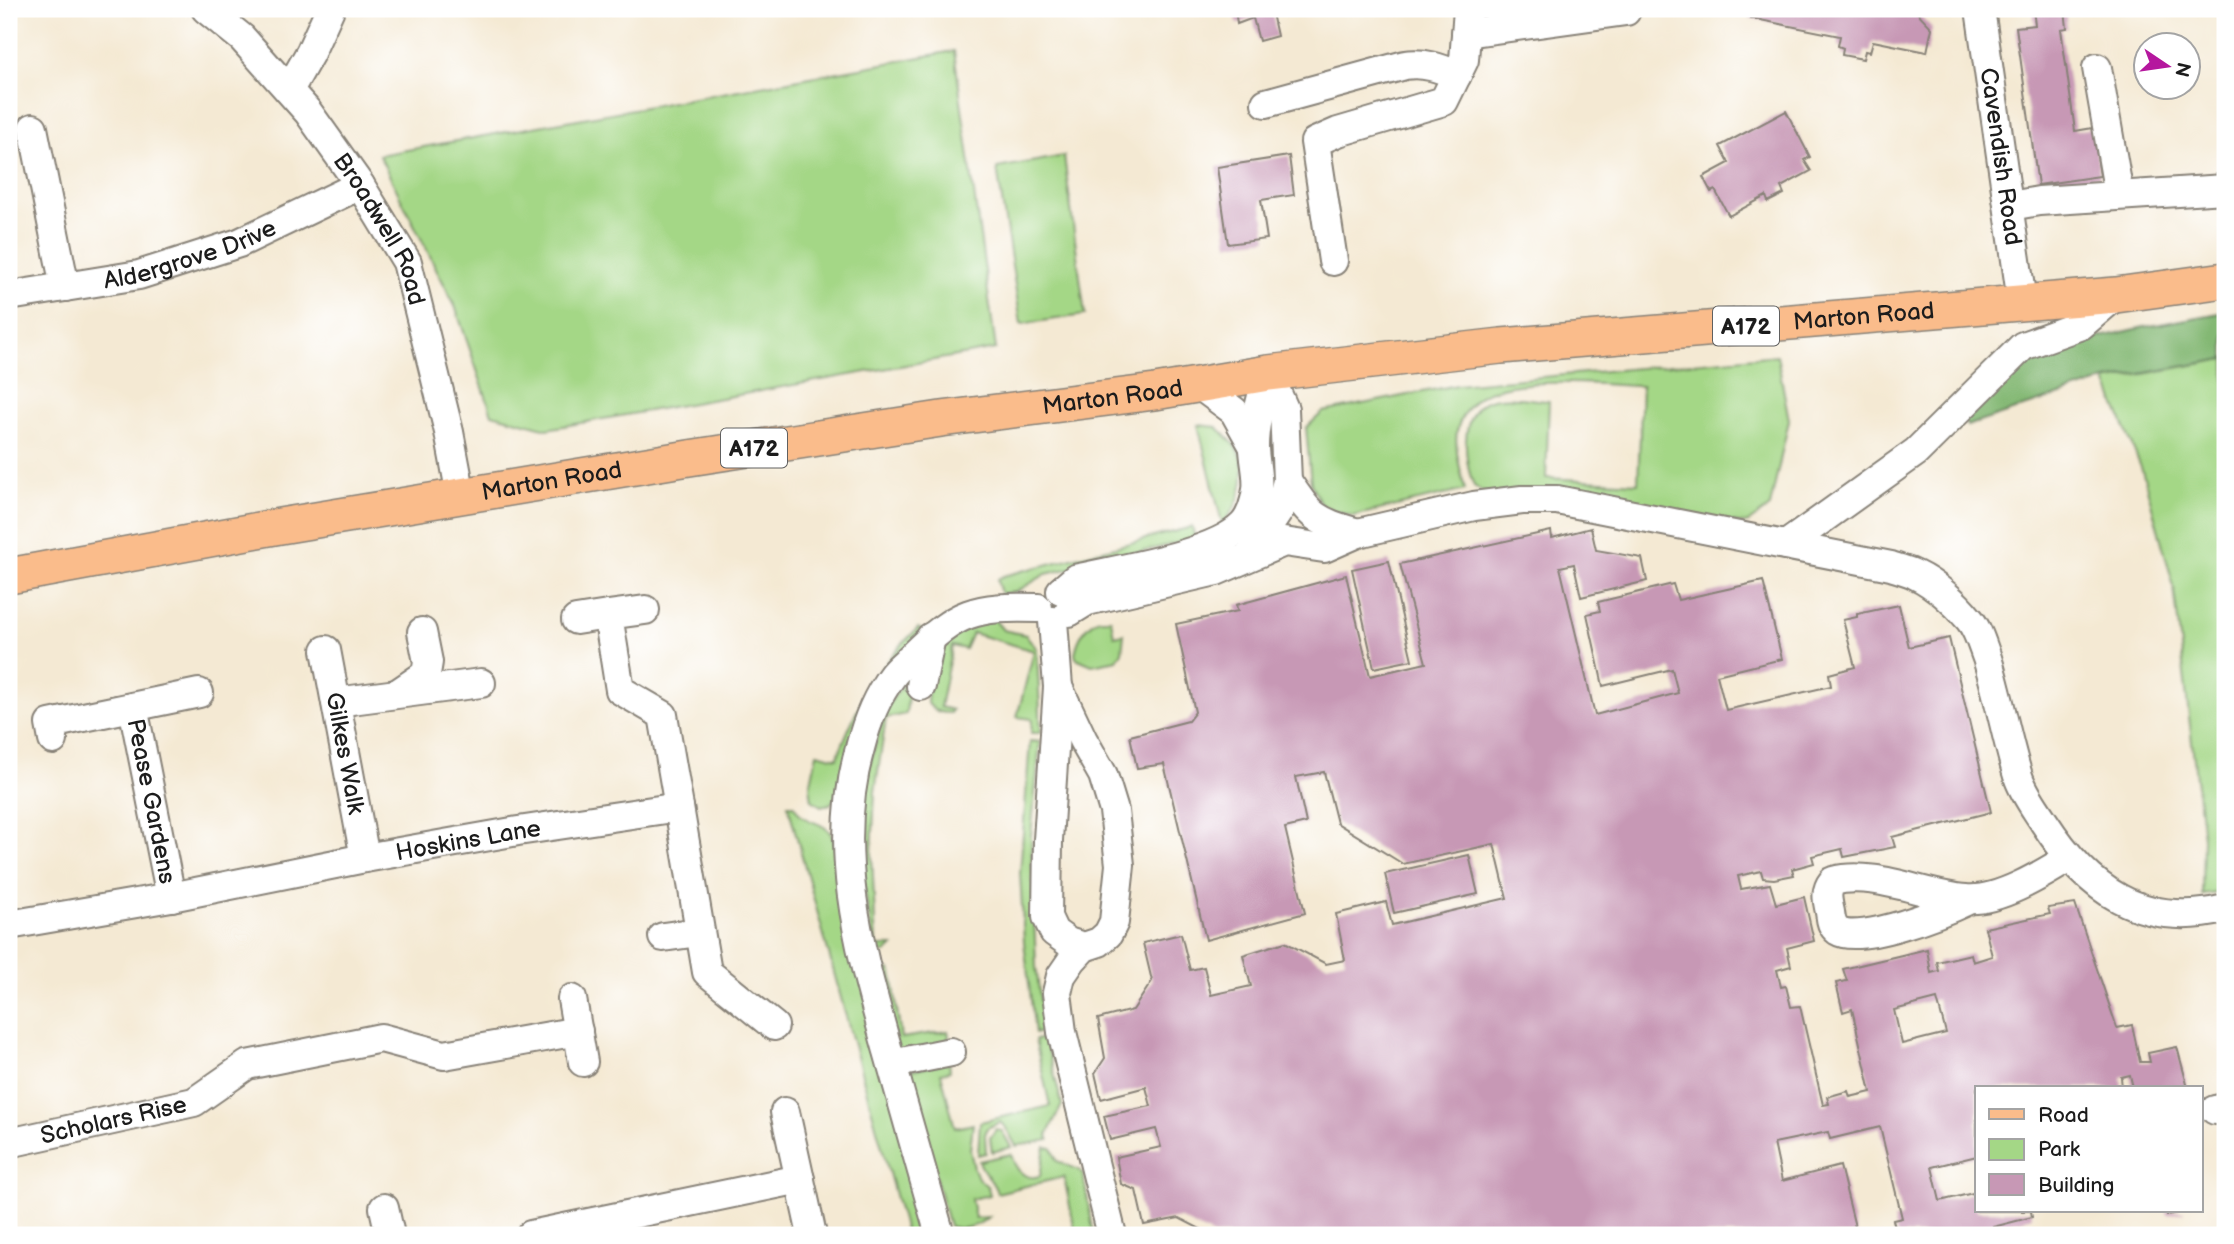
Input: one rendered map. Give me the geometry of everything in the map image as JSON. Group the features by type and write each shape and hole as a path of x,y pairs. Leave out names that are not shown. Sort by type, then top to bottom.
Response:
{"main road":[{"name":"Marton Road","path":"9,576 461,496 941,419 1199,385 1268,373 1501,346 2116,295 2225,280"}],"street":[{"name":"Broadwell Road","path":"206,9 242,38 308,112 360,185 407,262 449,432 461,496"},
{"path":"289,90 330,9"},
{"name":"Cavendish Road","path":"1980,9 2022,302"},
{"path":"1333,261 1315,142 1338,132 1444,102 1464,61 1467,21 1626,11"},
{"path":"1266,103 1416,63 1457,75"},
{"path":"2097,68 2119,195"},
{"path":"33,128 65,287"},
{"name":"Aldergrove Drive","path":"9,296 139,275 239,243 360,185"},
{"path":"2010,206 2039,201 2225,189"},
{"path":"1786,545 1916,452 2023,346 2081,325 2116,295"},
{"path":"1084,947 1068,942 1054,932 1047,917 1048,840 1058,687 1055,608 1075,579 1209,547 1231,535 1245,523 1258,488 1254,447 1258,412 1268,373"},
{"path":"1248,557 1280,509 1287,481 1284,410 1268,373"},
{"path":"1199,385 1234,411 1254,447"},
{"path":"1287,481 1311,514 1323,523 1358,533"},
{"path":"940,1235 865,967 848,869 847,823 852,777 866,726 892,676 931,637 956,619 982,609 1055,608 1216,571 1284,542 1324,548 1358,533 1474,506 1522,500 1557,499 1865,560 1917,575 1937,589 1970,620 1982,643 1995,683 2019,779 2051,832 2089,878 2115,897 2139,908 2178,915 2225,909"},
{"path":"576,620 645,610"},
{"path":"608,615 620,690 663,715 707,972 774,1026"},
{"path":"398,694 426,674 428,662 422,632"},
{"path":"921,686 931,637"},
{"name":"Gilkes Walk","path":"326,650 365,858"},
{"path":"335,702 481,683"},
{"path":"1058,687 1103,775 1114,811 1120,865 1114,922 1108,934 1099,942 1084,947 1072,960 1061,976 1057,993 1062,1032 1116,1234"},
{"path":"53,740 50,724 199,693"},
{"name":"Pease Gardens","path":"133,707 171,897"},
{"name":"Hoskins Lane","path":"9,925 518,831 679,807"},
{"path":"1968,900 2003,893 2031,882 2070,858"},
{"path":"663,937 699,932"},
{"path":"572,999 583,1062"},
{"name":"Scholars Rise","path":"9,1143 194,1102 247,1065 381,1038 444,1055 578,1031"},
{"path":"892,1064 951,1052"},
{"path":"785,1112 812,1235"},
{"path":"531,1235 640,1224 800,1179"}],"green space":[{"path":"954,51 996,349 547,429 492,414 455,306 379,155"},
{"path":"1064,156 1085,315 1021,324 997,168"},
{"path":"2225,312 2225,359 2106,380 1967,426 1961,413 2012,366 2038,352 2144,327"},
{"path":"1777,355 1789,420 1770,507 1746,524 1483,492 1474,486 1466,448 1470,420 1476,409 1485,402 1499,398 1549,401 1546,478 1638,483 1642,386 1541,383 1486,393 1467,409 1457,431 1457,453 1465,490 1353,516 1321,504 1311,484 1306,428 1323,412 1457,385"},
{"path":"2225,359 2225,892 2202,895 2203,838 2174,587 2142,470 2106,381"},
{"path":"1198,425 1217,427 1235,445 1242,461 1243,480 1238,500 1222,523"},
{"path":"1192,527 1195,539 1046,574 1016,592 1001,594 997,580 1003,576"},
{"path":"993,618 1003,630 1026,635 1037,649 1041,733 1031,733 1032,719 1017,717 1034,651 972,633 965,649 952,646 940,707 952,710 950,713 939,712 927,702 932,669 942,646 962,630"},
{"path":"1099,619 1111,619 1114,636 1124,634 1122,652 1117,660 1092,665 1076,658 1075,653 1083,633"},
{"path":"918,628 925,632 850,740 836,798 830,804 821,806 812,800 810,787 817,753 837,758 852,720 869,688 890,658"},
{"path":"907,679 910,679 906,714 886,718 875,792 872,853 876,946 893,946 886,953 875,952 863,881 861,811 869,767 885,709"},
{"path":"1030,741 1040,742 1031,836 1036,966 1044,1031 1035,1034 1024,942 1020,873"},
{"path":"788,805 794,805 802,816 824,827 832,836 838,860 841,892 927,1235 906,1235"},
{"path":"890,970 901,1038 948,1031 949,1037 945,1044 898,1051 880,971"},
{"path":"1045,1038 1062,1105 1047,1135 1049,1140 1016,1146 1000,1122 987,1128 986,1153 978,1155 980,1122 1050,1106 1035,1040"},
{"path":"949,1062 950,1071 941,1073 955,1128 973,1124 970,1150 974,1168 978,1178 988,1187 990,1195 971,1199 975,1218 989,1217 965,1228 949,1226 906,1071"},
{"path":"996,1129 1002,1131 1011,1147 992,1152 990,1138"},
{"path":"1045,1147 1052,1148 1057,1161 1083,1174 1094,1235 1076,1235 1064,1177 997,1193 979,1161 1011,1154 1021,1172 1029,1177 1040,1176"}],"building":[{"path":"1235,9 1287,10 1272,13 1277,36 1259,41 1253,18 1237,24"},
{"path":"1752,9 1914,9 1932,28 1927,52 1873,41 1870,52 1865,51 1863,59 1842,55 1843,48 1838,46 1840,36 1750,18"},
{"path":"2033,9 2065,9 2067,28 2061,29 2075,131 2093,128 2100,176 2038,185 2016,27 2035,25"},
{"path":"1786,111 1810,157 1804,160 1811,171 1781,187 1784,194 1768,202 1766,196 1729,216 1715,190 1711,192 1703,177 1729,163 1720,146"},
{"path":"1289,156 1294,195 1261,200 1267,239 1228,244 1217,167"},
{"path":"1591,528 1596,550 1642,558 1647,581 1581,597 1574,564 1560,567 1595,715 1678,693 1672,669 1603,686 1587,614 1600,611 1598,602 1673,584 1678,600 1763,581 1782,659 1717,675 1726,710 1831,686 1829,674 1855,667 1843,620 1857,617 1857,614 1899,605 1909,647 1949,638 1991,812 1892,837 1895,847 1844,857 1842,849 1812,856 1814,863 1792,869 1794,875 1763,878 1761,871 1738,876 1741,889 1770,884 1776,904 1804,897 1814,941 1787,948 1791,966 1777,970 1781,987 1786,986 1791,1007 1800,1006 1823,1105 1829,1104 1827,1097 1848,1091 1850,1097 1871,1092 1852,1009 1843,1012 1836,983 1847,981 1843,969 1927,949 1931,973 1939,971 1937,962 1971,954 1973,962 1992,956 1985,928 2050,914 2048,908 2075,904 2117,1028 2132,1025 2140,1062 2150,1062 2148,1053 2177,1047 2187,1086 2133,1086 2130,1075 2121,1077 2122,1086 1975,1086 1975,1156 1932,1167 1940,1201 1975,1192 1975,1212 2031,1212 2032,1217 1993,1227 1995,1235 1897,1235 1893,1220 1902,1218 1880,1127 1830,1139 1828,1132 1774,1143 1782,1181 1840,1166 1857,1235 1212,1235 1179,1218 1144,1225 1136,1190 1121,1184 1116,1157 1161,1147 1156,1129 1110,1140 1104,1116 1151,1106 1146,1087 1101,1099 1095,1073 1105,1058 1098,1019 1133,1010 1152,981 1143,943 1181,934 1190,970 1204,967 1211,995 1251,986 1243,955 1285,942 1326,964 1345,960 1336,914 1386,902 1392,925 1507,898 1494,844 1403,864 1337,823 1324,772 1296,777 1306,823 1285,828 1305,913 1206,940 1164,764 1137,768 1130,736 1188,721 1195,712 1176,624 1238,611 1236,605 1346,575 1370,676 1426,663 1400,564 1551,531 1552,538","holes":["1937,999 1946,1033 1902,1044 1894,1010"]},
{"path":"1389,561 1412,660 1374,668 1352,569"},
{"path":"1469,855 1478,894 1394,913 1385,874"}]}
